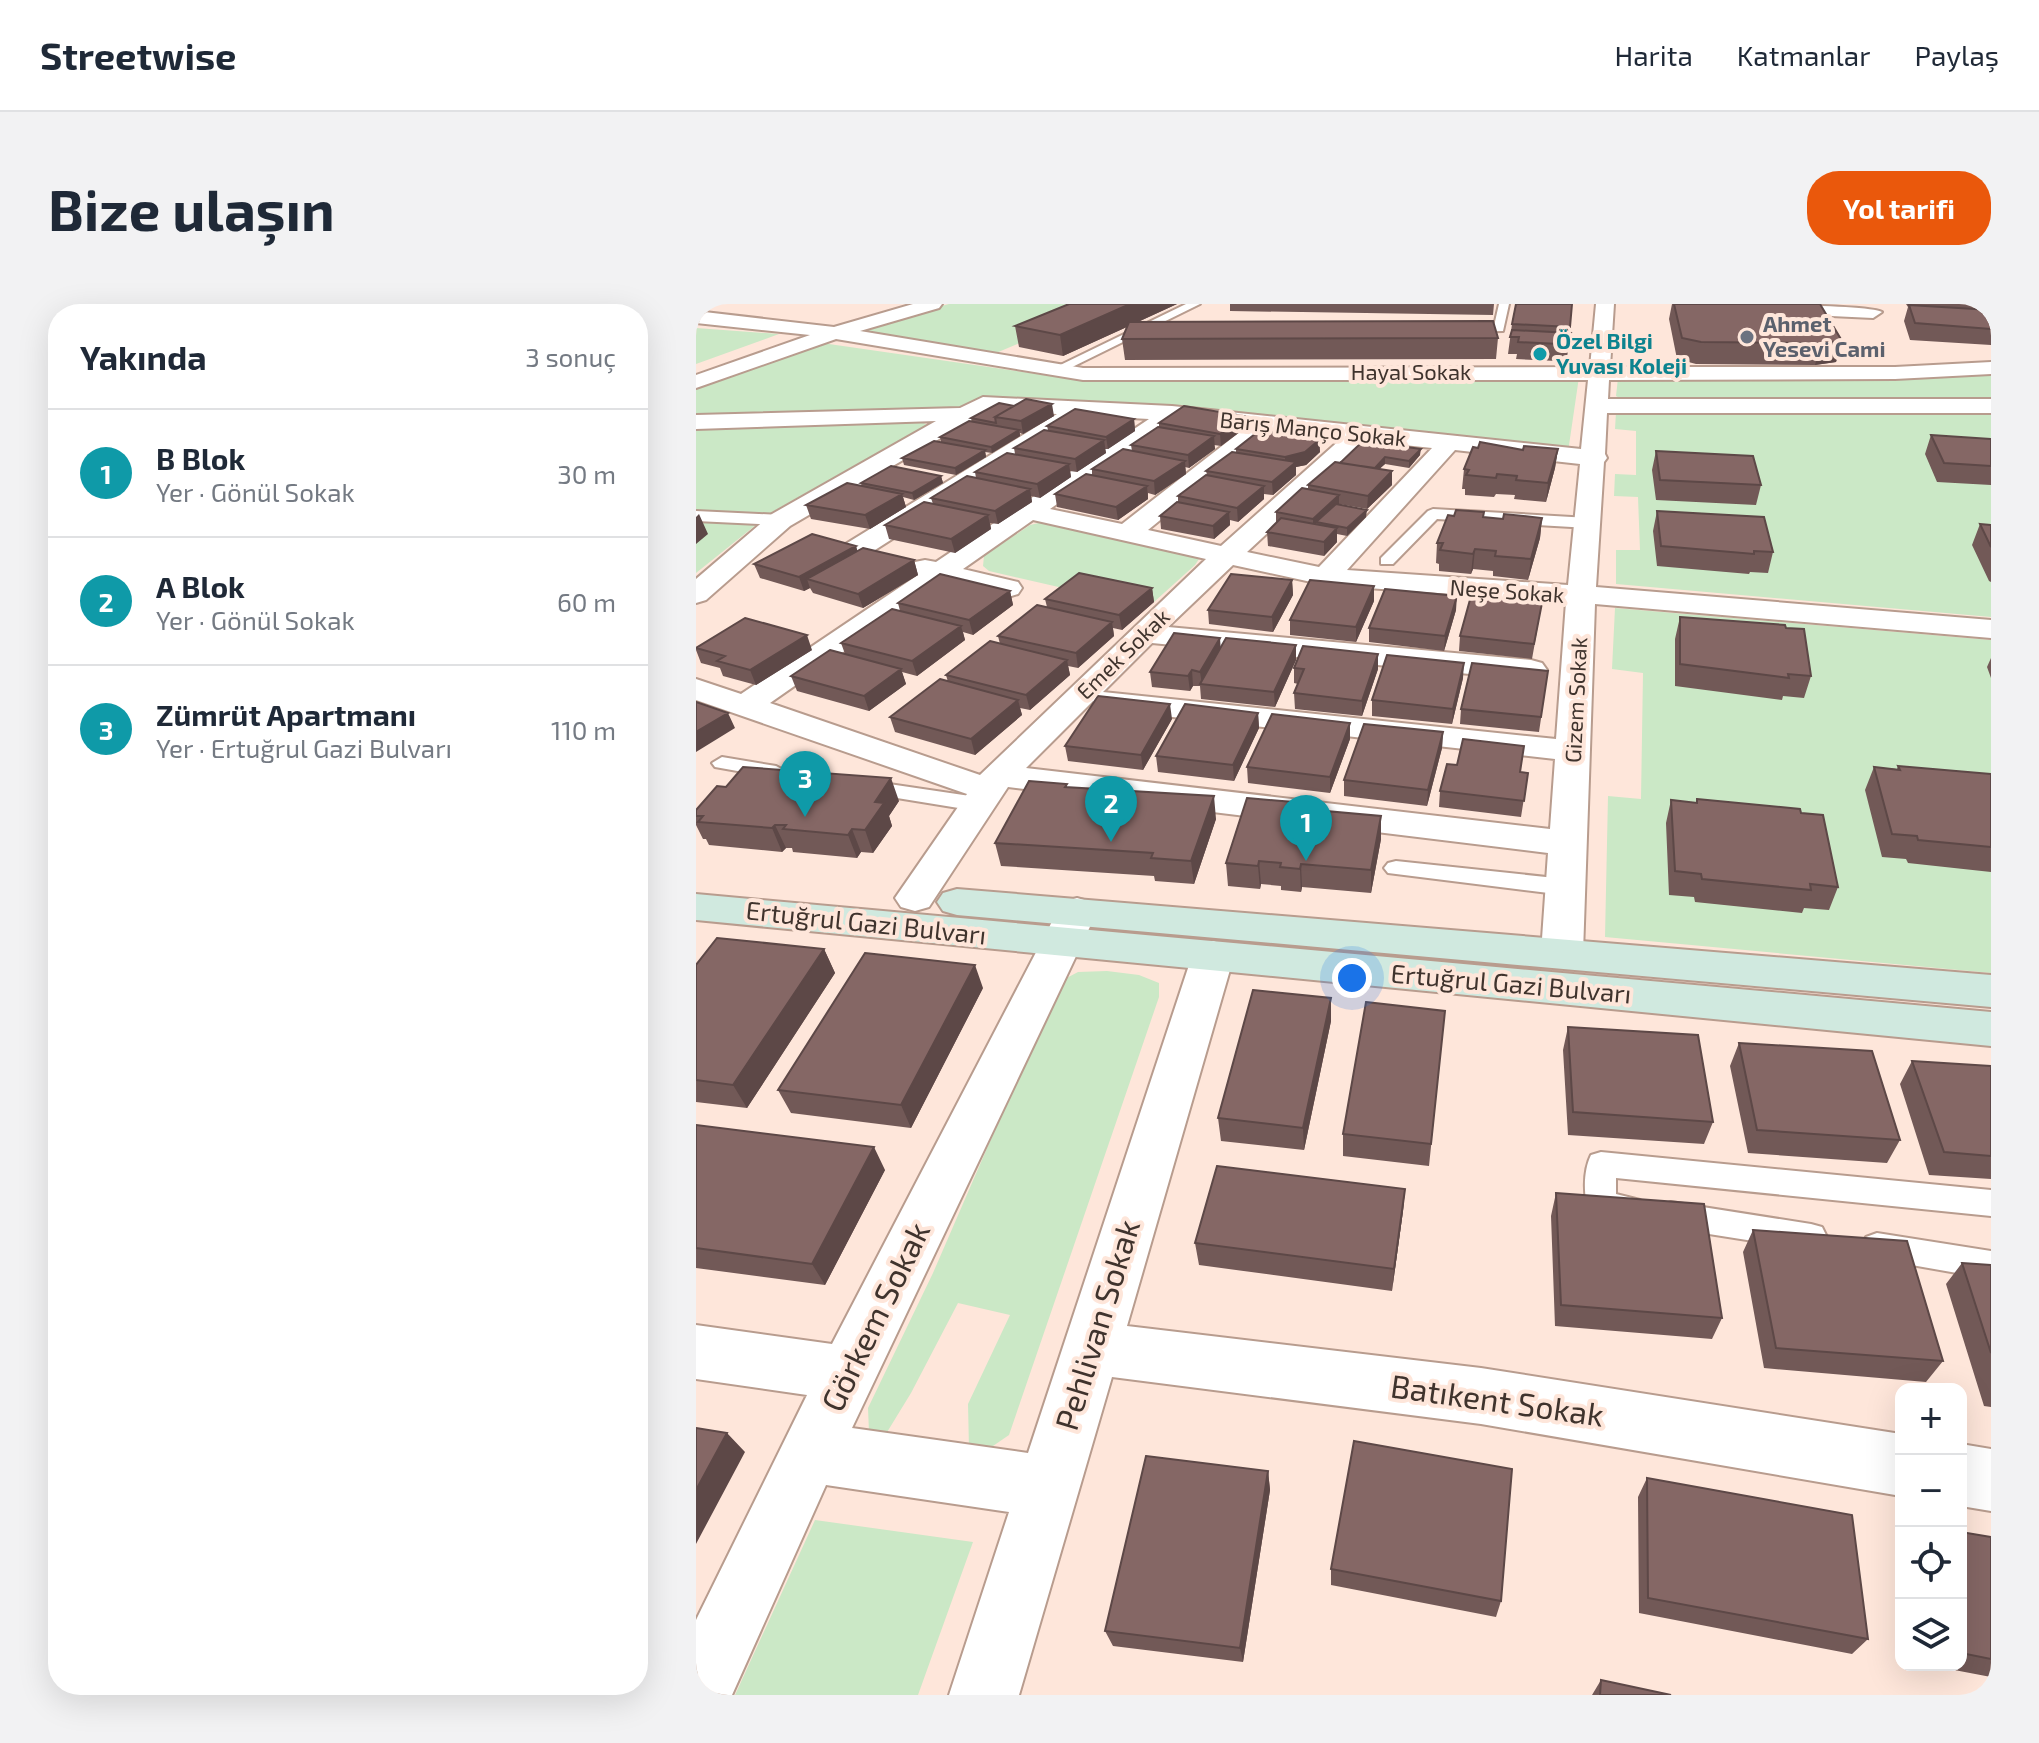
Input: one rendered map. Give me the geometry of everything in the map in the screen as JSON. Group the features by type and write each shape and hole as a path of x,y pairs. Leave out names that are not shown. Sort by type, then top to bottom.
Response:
{"main road":[{"name":"Ertuğrul Gazi Bulvarı","path":"696,879 915,898 1213,956 1991,1029"},
{"name":"Ertuğrul Gazi Bulvarı","path":"696,907 1562,953 1991,991"}],"street":[{"path":"696,374 903,307 933,304"},
{"name":"Gizem Sokak","path":"1562,953 1581,596 1595,458 1605,304"},
{"path":"1687,304 1872,308 1895,373"},
{"name":"Hayal Sokak","path":"696,317 826,332 1083,374 1895,373 1991,368"},
{"path":"696,382 826,332"},
{"path":"1598,406 1991,406"},
{"path":"696,594 781,530 973,409"},
{"name":"Barış Manço Sokak","path":"696,422 973,409 1081,409 1172,413 1595,458"},
{"path":"854,551 1081,409"},
{"path":"745,706 1172,413"},
{"path":"1128,533 1265,423"},
{"name":"Emek Sokak","path":"915,898 988,789 1143,634 1360,434"},
{"path":"1325,577 1448,444"},
{"name":"Neşe Sokak","path":"1030,512 1325,577 1730,605 1991,629"},
{"path":"825,545 1008,588"},
{"path":"1143,634 1578,675"},
{"path":"696,689 988,789 1566,843"},
{"path":"1079,697 1573,751"},
{"name":"Görkem Sokak","path":"696,1695 847,1374 1069,927"},
{"name":"Pehlivan Sokak","path":"984,1695 1213,956"},
{"name":"Batıkent Sokak","path":"1091,1348 1481,1396 1895,1464"},
{"path":"696,1352 847,1374"},
{"path":"810,1452 1047,1487"},
{"path":"1967,1476 1991,1480"}],"lane":[{"path":"1054,371 1195,304"},
{"path":"1452,329 1499,329 1504,304"},
{"path":"1139,331 1170,331"},
{"path":"1387,561 1433,514 1589,523"},
{"path":"696,516 781,530"},
{"path":"722,763 797,776"},
{"path":"842,783 988,789"},
{"path":"1396,868 1565,887"},
{"path":"1991,1203 1601,1164 1601,1204 1991,1265"}],"green space":[{"path":"949,304 1111,304 996,353 862,332 875,324"},
{"path":"696,328 779,334 696,364"},
{"path":"822,343 1058,377 1579,377 1568,452 1012,398 996,398 961,408 696,416 696,387"},
{"path":"1991,375 1991,403 1623,400 1616,396 1618,378 1625,377 1887,379"},
{"path":"1616,412 1991,413 1991,617 1616,584 1616,550 1640,550 1638,497 1614,496 1615,474 1636,475 1636,431 1615,429"},
{"path":"922,422 927,425 772,512 696,573 696,429"},
{"path":"1047,521 1191,552 1199,559 1154,602 1076,591 989,571 983,566 984,556 1030,525"},
{"path":"1615,608 1991,640 1991,973 1605,937 1608,796 1641,799 1643,673 1612,669"},
{"path":"1107,971 1139,975 1159,983 1159,997 1009,1435 993,1446 969,1449 968,1404 1010,1315 958,1303 911,1393 881,1442 869,1432 868,1408 933,1273 1059,982 1078,972"},
{"path":"815,1520 973,1542 918,1695 735,1695"}],"building":[{"path":"1069,304 1130,304 1060,335 1015,326"},
{"path":"1516,304 1572,304 1570,327 1512,324"},
{"path":"1674,304 1820,304 1842,341 1701,342 1682,338"},
{"path":"1909,305 1991,310 1991,329 1915,323"},
{"path":"1493,321 1498,338 1122,339 1129,322"},
{"path":"1512,330 1571,333 1569,340 1560,340 1560,344 1518,342 1519,337 1510,337"},
{"path":"1026,399 1052,404 1021,421 995,417"},
{"path":"999,403 1014,406 995,417 996,423 971,418"},
{"path":"1184,406 1244,416 1220,434 1159,423"},
{"path":"1075,409 1134,419 1106,437 1047,426"},
{"path":"969,421 1019,430 991,447 940,437"},
{"path":"1158,427 1214,436 1188,455 1131,445"},
{"path":"1044,430 1104,440 1075,459 1014,448"},
{"path":"1260,430 1319,440 1305,452 1285,457 1236,449"},
{"path":"1931,435 1991,439 1991,466 1944,463"},
{"path":"934,441 985,450 955,468 902,458"},
{"path":"1363,441 1421,449 1409,461 1385,457 1375,468 1340,463"},
{"path":"1480,442 1523,450 1524,446 1558,449 1548,483 1516,480 1517,476 1497,474 1496,478 1466,475 1469,470 1464,469 1473,447 1478,448"},
{"path":"1123,449 1185,461 1154,481 1092,469"},
{"path":"1656,451 1753,456 1761,485 1660,480"},
{"path":"1232,452 1296,462 1272,482 1206,471"},
{"path":"1007,453 1069,464 1037,484 975,472"},
{"path":"1335,462 1392,471 1368,496 1308,485"},
{"path":"891,466 941,476 912,493 861,483"},
{"path":"1086,474 1147,486 1116,507 1055,494"},
{"path":"1206,475 1264,486 1237,508 1178,496"},
{"path":"967,476 1030,489 995,511 931,498"},
{"path":"847,483 902,494 865,515 806,505"},
{"path":"1302,488 1339,495 1313,519 1276,512"},
{"path":"924,502 988,515 951,539 885,525"},
{"path":"1177,502 1229,512 1213,526 1160,516"},
{"path":"1336,504 1367,510 1347,528 1316,522"},
{"path":"1456,510 1484,512 1483,517 1503,519 1504,514 1542,518 1531,559 1495,556 1496,551 1475,549 1473,554 1440,550 1443,543 1437,543 1448,515 1454,516"},
{"path":"1657,511 1764,517 1773,552 1754,551 1754,554 1661,546"},
{"path":"1281,518 1337,528 1324,542 1267,532"},
{"path":"1980,524 1991,525 1991,547"},
{"path":"812,534 856,546 799,577 754,564"},
{"path":"863,548 914,560 858,594 807,579"},
{"path":"1079,573 1152,588 1119,615 1045,599"},
{"path":"940,574 1010,591 969,620 898,603"},
{"path":"1231,574 1292,580 1272,617 1208,610"},
{"path":"1310,580 1374,586 1356,627 1290,620"},
{"path":"1385,589 1457,596 1445,636 1369,628"},
{"path":"1471,596 1542,603 1534,644 1460,636"},
{"path":"1037,605 1112,622 1076,653 998,636"},
{"path":"892,609 961,626 912,661 841,643"},
{"path":"1680,617 1804,629 1811,676 1788,674 1789,678 1680,664"},
{"path":"745,618 807,635 750,670 717,661 725,656 696,648"},
{"path":"1174,633 1220,638 1200,672 1192,670 1188,676 1150,672"},
{"path":"1226,638 1296,645 1274,692 1200,684"},
{"path":"990,641 1067,660 1026,695 946,675"},
{"path":"1303,646 1378,654 1362,701 1294,693 1304,669 1294,668"},
{"path":"830,650 901,669 864,696 791,676"},
{"path":"1387,655 1464,663 1453,709 1372,700"},
{"path":"1472,663 1548,671 1541,717 1461,709"},
{"path":"940,679 1018,700 971,739 890,717"},
{"path":"1098,696 1170,704 1141,755 1065,746"},
{"path":"696,702 728,713 696,732"},
{"path":"1185,704 1258,713 1233,765 1156,756"},
{"path":"1272,714 1350,723 1330,777 1247,767"},
{"path":"1364,724 1443,732 1428,790 1344,780"},
{"path":"1463,739 1524,746 1520,772 1528,773 1524,801 1440,791 1447,764 1457,765"},
{"path":"1898,766 1991,774 1991,847 1918,840 1917,836 1892,834 1874,767 1900,770"},
{"path":"743,767 891,778 875,802 884,803 865,830 852,829 848,835 783,829 786,825 772,828 698,822 703,816 696,816 696,810 717,786 726,787"},
{"path":"1029,781 1067,784 1065,787 1214,796 1191,861 1151,858 1153,853 995,843"},
{"path":"1247,798 1317,804 1315,810 1381,816 1371,870 1301,864 1300,869 1259,861 1258,866 1226,863"},
{"path":"1697,799 1800,809 1801,813 1823,815 1838,887 1810,884 1811,890 1702,879 1701,874 1675,871 1671,800 1697,803"},
{"path":"717,938 824,949 733,1085 696,1080 696,965"},
{"path":"865,953 975,965 901,1105 778,1090"},
{"path":"1253,990 1331,998 1303,1128 1218,1118"},
{"path":"1366,1002 1445,1011 1431,1144 1343,1134"},
{"path":"1568,1027 1698,1035 1713,1122 1573,1112"},
{"path":"1739,1043 1872,1051 1900,1140 1757,1130"},
{"path":"1912,1061 1991,1066 1991,1156 1944,1152"},
{"path":"696,1125 874,1147 812,1264 696,1248"},
{"path":"1217,1166 1405,1189 1394,1269 1195,1243"},
{"path":"1556,1193 1704,1204 1722,1318 1561,1305"},
{"path":"1753,1230 1907,1241 1943,1361 1776,1348"},
{"path":"1962,1263 1991,1265 1991,1353"},
{"path":"696,1428 727,1433 696,1490"},
{"path":"1354,1441 1512,1469 1501,1601 1331,1569"},
{"path":"1146,1456 1268,1471 1240,1648 1105,1631"},
{"path":"1647,1478 1852,1515 1868,1639 1648,1598"},
{"path":"1967,1533 1991,1537 1991,1659 1967,1654"},
{"path":"1601,1680 1671,1695 1600,1695"}],"place":[{"name":"Ahmet Yesevi Cami","path":"1747,337"},
{"name":"Özel Bilgi Yuvası Koleji","path":"1540,354"},
{"name":"Zümrüt Apartmanı","path":"805,817"},
{"name":"A Blok","path":"1111,842"},
{"name":"B Blok","path":"1306,861"}]}
